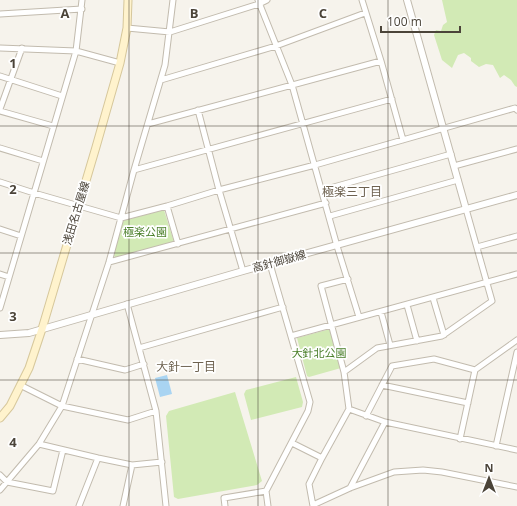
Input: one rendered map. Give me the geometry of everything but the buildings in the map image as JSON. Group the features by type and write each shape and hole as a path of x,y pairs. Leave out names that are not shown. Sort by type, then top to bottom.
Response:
{"main road":[{"name":"浅田名古屋線","path":"0,418 10,406 29,368 42,329 120,62 127,28 128,0"}],"street":[{"path":"0,304 76,51 82,0"},
{"path":"0,490 39,444 62,406 109,262 134,170 166,64 173,0"},
{"path":"127,28 170,32 267,0"},
{"path":"362,0 403,140"},
{"path":"344,372 377,348 442,336 492,301 478,247 407,0"},
{"path":"259,2 292,85 323,190 337,246 359,317"},
{"path":"0,14 82,9"},
{"path":"161,80 276,46 366,13"},
{"path":"0,48 76,51 120,62"},
{"path":"22,48 0,110 53,126"},
{"path":"148,124 381,61"},
{"path":"0,76 62,96"},
{"path":"134,170 392,99"},
{"path":"0,182 121,218 515,108 517,110"},
{"path":"198,110 219,190 243,271"},
{"path":"0,148 42,161"},
{"path":"454,166 517,149"},
{"path":"323,190 451,154"},
{"path":"330,216 458,180"},
{"name":"高針御嶽線","path":"0,335 16,335 42,329 243,271 517,195"},
{"path":"109,262 326,203"},
{"path":"167,206 178,244"},
{"path":"0,229 21,236"},
{"path":"478,247 517,236"},
{"path":"268,506 266,491 308,411 310,402 270,264"},
{"path":"0,274 9,278"},
{"path":"292,336 517,274"},
{"path":"348,279 321,286 344,372 349,409 309,484 313,506 350,488 394,472 423,470 442,472 517,486"},
{"path":"433,298 444,335"},
{"path":"127,304 156,411 166,506"},
{"path":"407,305 418,341"},
{"path":"139,348 283,307"},
{"path":"381,312 390,345"},
{"path":"460,439 475,370 517,340"},
{"path":"496,446 517,352"},
{"path":"77,359 125,370 144,364"},
{"path":"366,416 392,366 434,359 475,370"},
{"path":"20,385 62,406 128,420 156,411"},
{"path":"382,385 468,403"},
{"path":"349,409 385,422 517,450"},
{"path":"350,488 385,422"},
{"path":"292,443 322,458"},
{"path":"39,444 132,465 162,462"},
{"path":"0,475 8,482 53,491 63,450"},
{"path":"79,506 82,495 98,458"},
{"path":"123,506 132,465"},
{"path":"225,506 224,498 266,491"}],"green space":[{"path":"442,0 517,0 517,87 504,75 500,78 493,65 486,64 479,67 464,53 458,55 452,68 442,60 434,35 436,30 441,31 443,25 447,22"},
{"name":"極楽公園","path":"164,210 174,242 116,258 113,255 122,221"},
{"name":"大針北公園","path":"330,329 341,368 309,377 307,376 297,338"},
{"path":"296,377 303,402 302,407 251,420 244,394 246,390"},
{"path":"235,392 262,481 257,485 178,499 174,497 166,416 169,411"}],"water":[{"path":"167,375 172,394 160,397 155,378"}],"district":[{"name":"極楽三丁目","path":"352,192"},
{"name":"大針一丁目","path":"186,367"}]}
